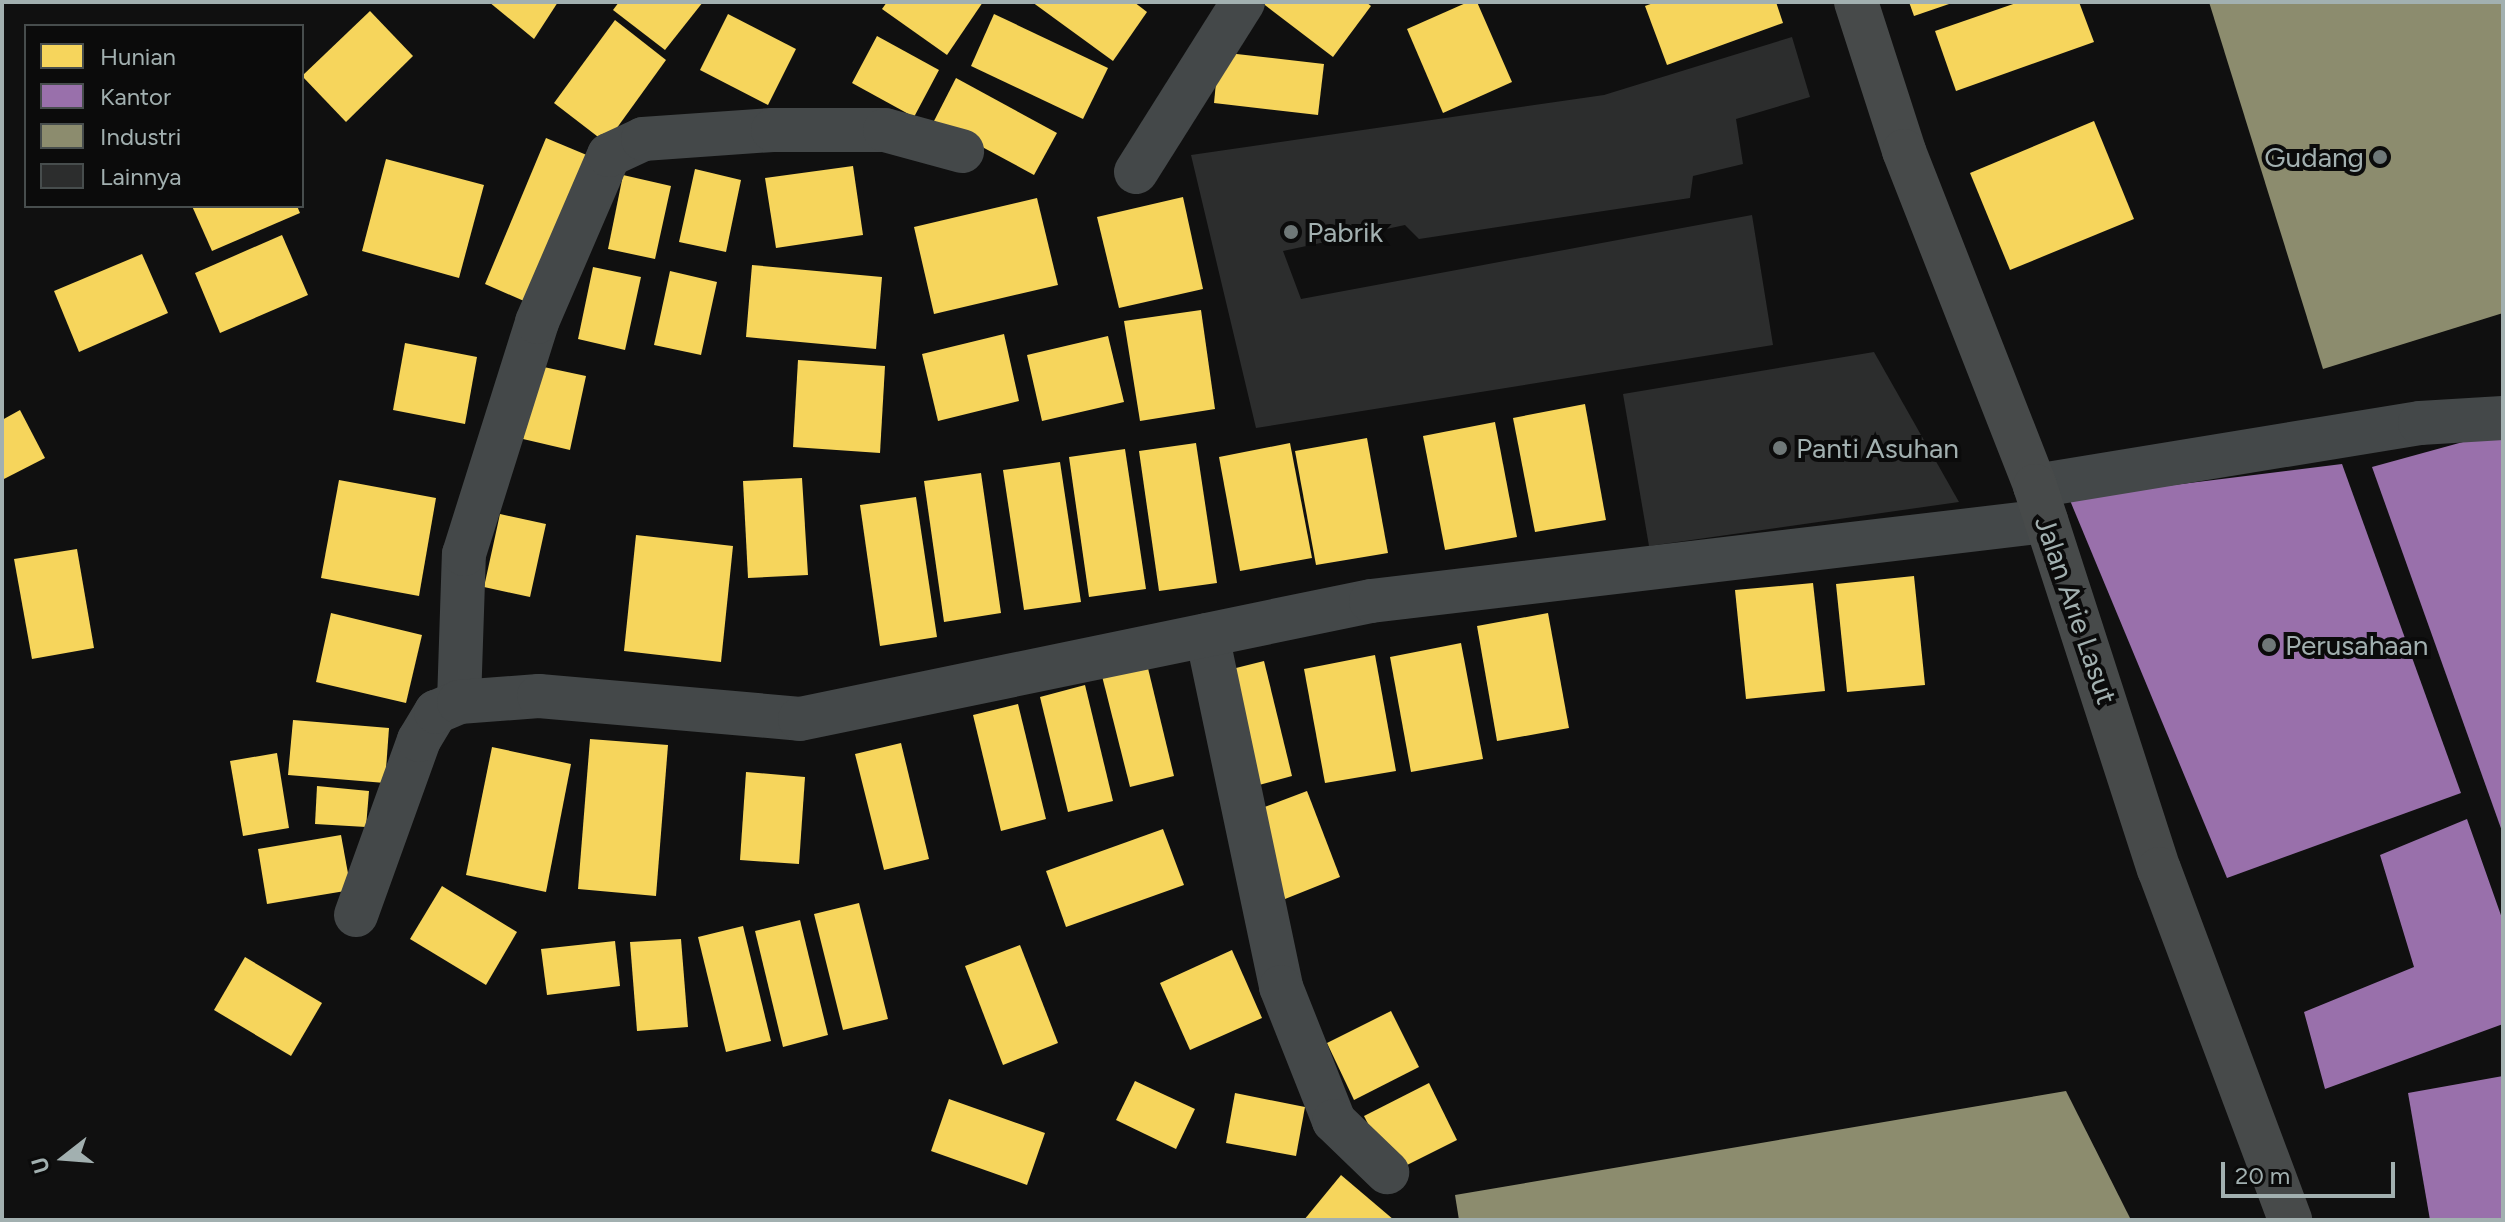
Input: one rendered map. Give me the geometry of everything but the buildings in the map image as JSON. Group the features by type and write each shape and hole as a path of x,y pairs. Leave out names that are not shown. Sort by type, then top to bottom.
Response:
{"main road":[{"name":"Jalan Arie Lasut","path":"1856,2 1904,151 2041,504 2159,869 2290,1220"}],"street":[{"path":"1136,172 1243,2"},
{"path":"459,702 464,554 532,337 609,155 643,139 773,130 885,130 962,151"},
{"path":"356,915 419,740 436,712 459,702 539,696 800,719 1371,601 2041,504 2420,423 2503,418"},
{"path":"1207,635 1281,987 1334,1121 1387,1172"}],"place":[{"name":"Gudang","path":"2380,157"},
{"name":"Pabrik","path":"1291,232"},
{"name":"Panti Asuhan","path":"1780,448"},
{"name":"Perusahaan","path":"2269,645"}]}
